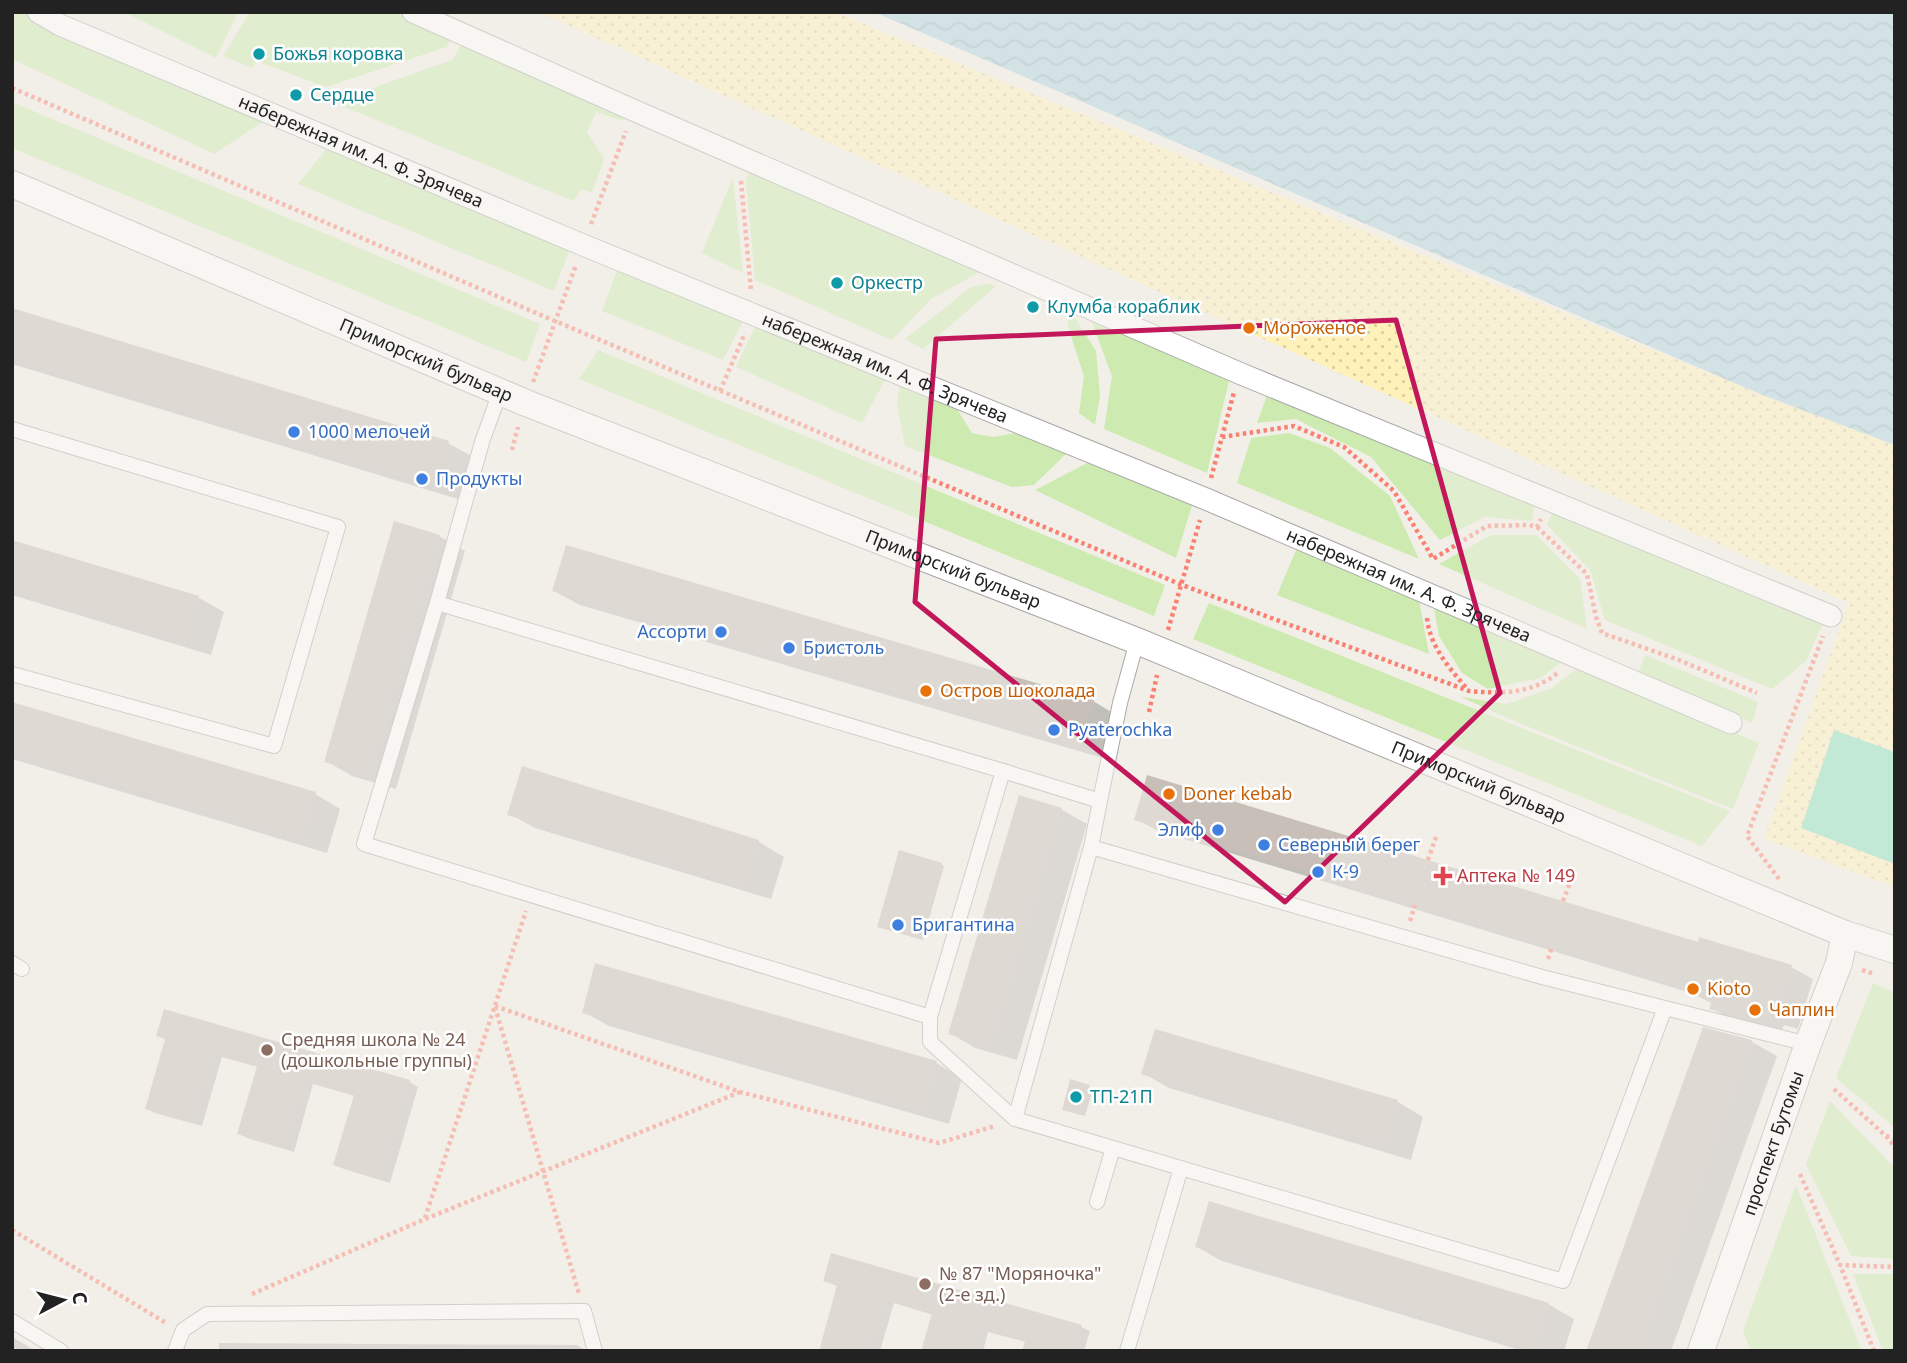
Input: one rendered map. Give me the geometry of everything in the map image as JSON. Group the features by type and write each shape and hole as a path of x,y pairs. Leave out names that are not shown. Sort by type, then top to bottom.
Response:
{"street":[{"name":"набережная им. А. Ф. Зрячева","path":"38,12 60,25 583,245 1206,499 1731,723"},
{"path":"413,12 1239,373 1831,616"},
{"name":"Приморский бульвар","path":"12,184 526,403 1137,641 1808,919 1895,950"},
{"name":"проспект Бутомы","path":"1701,1351 1839,963 1845,934"}],"lane":[{"path":"500,392 482,442 437,603 364,844 930,1017"},
{"path":"12,429 338,527 274,746 12,674"},
{"path":"437,603 1100,801"},
{"path":"1015,1119 1091,847 1120,703 1137,641"},
{"path":"1003,771 930,1017 930,1042 1015,1119 1563,1281 1665,1008"},
{"path":"1091,847 1529,973 1808,1044"},
{"path":"1097,1202 1113,1148"},
{"path":"1127,1351 1181,1168"},
{"path":"175,1351 183,1330 206,1314 584,1311 595,1351"},
{"path":"12,1321 61,1351"}],"path":[{"path":"12,88 555,321 1182,585 1469,691 1503,694 1544,684 1577,658"},
{"path":"512,450 555,321 633,110"},
{"path":"720,391 753,314 739,156"},
{"path":"1149,712 1161,652 1182,585 1239,373"},
{"path":"1222,437 1294,426 1344,447 1394,491 1433,559 1487,526 1537,527 1587,574 1595,617 1602,633 1679,660 1757,693"},
{"path":"1537,527 1549,500"},
{"path":"1425,593 1428,628 1443,662 1469,691"},
{"path":"1808,919 1747,836 1831,616"},
{"path":"1428,860 1436,837"},
{"path":"1563,901 1571,880"},
{"path":"425,1219 531,895"},
{"path":"495,1006 740,1092 939,1143 1015,1119"},
{"path":"495,1006 584,1311"},
{"path":"1834,1089 1895,1147"},
{"path":"243,1298 425,1219 740,1092"},
{"path":"1886,1136 1895,1138"},
{"path":"1800,1174 1874,1351"},
{"path":"12,1230 168,1324"},
{"path":"1840,1265 1895,1267"}],"highlighted area":[{"path":"1396,320 1500,693 1285,902 915,602 936,339"}],"green space":[{"path":"12,12 30,12 264,121 214,154 12,59"},
{"path":"124,12 238,12 216,58"},
{"path":"250,12 413,12 453,30 447,47 326,87 256,61 253,68 223,56"},
{"path":"461,45 625,115 623,121 596,112 587,132 604,159 592,193 582,189 573,201 333,102 452,60"},
{"path":"12,102 540,324 526,362 12,148"},
{"path":"328,147 570,249 554,291 298,184"},
{"path":"752,167 985,269 931,299 892,340 755,280 746,180"},
{"path":"733,177 743,273 702,253"},
{"path":"617,270 744,319 723,360 602,311"},
{"path":"990,283 995,287 923,349 905,339 971,287"},
{"path":"1072,313 1096,351 1100,396 1095,425 1079,413 1084,376 1067,324"},
{"path":"1089,315 1230,377 1207,473 1104,429 1112,376"},
{"path":"756,324 886,378 862,423 736,367"},
{"path":"598,350 1165,585 1154,616 579,379"},
{"path":"900,380 952,401 972,433 993,437 1027,431 1070,450 1034,485 1012,487 905,446 897,405"},
{"path":"1272,381 1535,504 1532,521 1485,517 1440,540 1371,457 1296,419 1257,423"},
{"path":"1289,433 1330,448 1390,496 1419,559 1237,483 1251,438"},
{"path":"1091,461 1193,502 1176,558 1035,490"},
{"path":"1554,509 1824,621 1806,661 1772,689 1605,620 1590,570 1547,525"},
{"path":"1491,535 1536,535 1580,579 1587,629 1439,564"},
{"path":"1297,548 1418,595 1429,654 1277,595"},
{"path":"1209,603 1730,811 1702,846 1193,639"},
{"path":"1433,603 1565,659 1541,678 1488,689 1462,673 1439,636"},
{"path":"1645,655 1758,702 1752,723 1639,671"},
{"path":"1580,666 1759,743 1733,809 1461,697 1507,704 1552,688"},
{"path":"1834,730 1895,752 1895,864 1801,828"},
{"path":"1873,983 1895,993 1895,1128 1836,1078"},
{"path":"1830,1101 1895,1168 1895,1259 1851,1256 1806,1164"},
{"path":"1796,1185 1862,1351 1751,1351 1743,1331"},
{"path":"1853,1274 1895,1274 1895,1351 1883,1351"}],"sand":[{"path":"539,12 835,12 1760,394 1895,445 1895,887 1764,839 1849,603"}],"water":[{"path":"874,12 1895,12 1895,445 1760,394"}],"building":[{"path":"12,308 449,441 435,487 12,359"},
{"path":"394,521 440,535 370,775 324,762"},
{"path":"12,540 199,596 185,642 12,590"},
{"path":"566,545 1094,700 1080,746 552,591"},
{"path":"12,702 316,792 302,839 12,753"},
{"path":"522,766 759,840 745,886 507,815"},
{"path":"1147,775 1698,942 1699,937 1792,965 1776,1018 1762,1014 1759,1022 1709,1009 1713,999 1684,990 1685,987 1134,820"},
{"path":"1019,795 1062,808 991,1047 948,1034"},
{"path":"899,850 942,863 920,939 877,927"},
{"path":"595,963 937,1061 923,1111 582,1013"},
{"path":"164,1009 410,1080 382,1179 333,1165 354,1095 305,1081 285,1148 237,1134 257,1066 213,1053 193,1123 145,1109 165,1039 156,1036"},
{"path":"1703,1027 1752,1040 1640,1351 1586,1351"},
{"path":"1155,1029 1398,1100 1385,1146 1141,1074"},
{"name":"ТП-21П","path":"1070,1079 1090,1085 1081,1115 1062,1110"},
{"path":"1209,1201 1549,1303 1535,1349 1195,1247"},
{"path":"831,1253 1082,1325 1075,1351 1022,1351 1025,1341 980,1328 974,1351 921,1351 932,1313 885,1300 871,1351 819,1351 837,1285 823,1281"}],"place":[{"name":"Божья коровка","path":"259,54"},
{"name":"Сердце","path":"296,95"},
{"name":"Оркестр","path":"837,283"},
{"name":"Клумба кораблик","path":"1033,307"},
{"name":"Мороженое","path":"1249,328"},
{"name":"1000 мелочей","path":"294,432"},
{"name":"Продукты","path":"422,479"},
{"name":"Ассорти","path":"721,632"},
{"name":"Бристоль","path":"789,648"},
{"name":"Остров шоколада","path":"926,691"},
{"name":"Pyaterochka","path":"1054,730"},
{"name":"Doner kebab","path":"1169,794"},
{"name":"Элиф","path":"1218,830"},
{"name":"Северный берег","path":"1264,845"},
{"name":"К-9","path":"1318,872"},
{"name":"Аптека № 149","path":"1443,876"},
{"name":"Бригантина","path":"898,925"},
{"name":"Kioto","path":"1693,989"},
{"name":"Чаплин","path":"1755,1010"},
{"name":"Средняя школа № 24 (дошкольные группы)","path":"267,1050"},
{"name":"ТП-21П","path":"1076,1097"},
{"name":"№ 87 \"Моряночка\" (2-е зд.)","path":"925,1284"}]}
